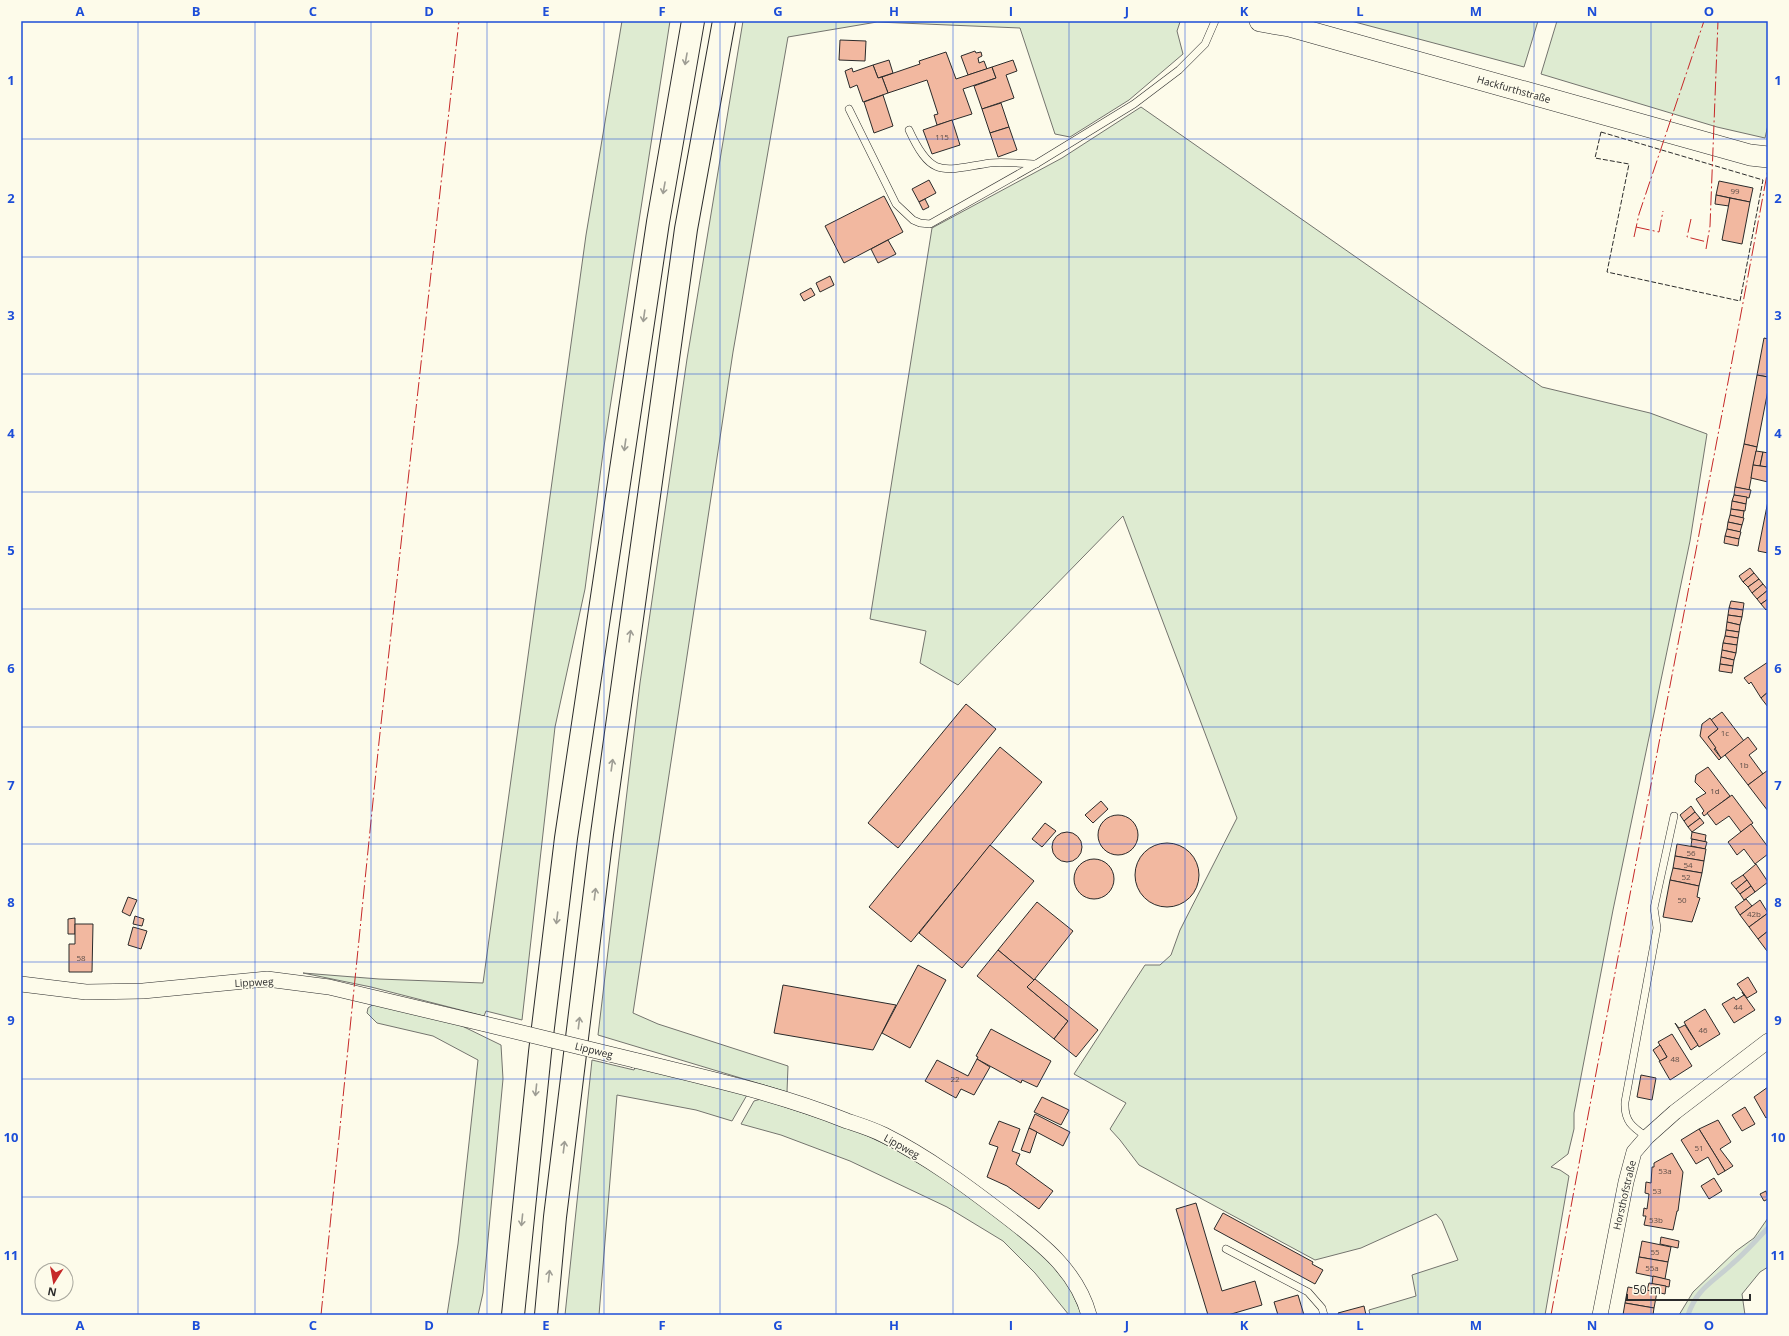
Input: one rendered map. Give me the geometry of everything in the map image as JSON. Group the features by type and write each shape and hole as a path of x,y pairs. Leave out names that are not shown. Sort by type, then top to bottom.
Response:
{"highway":[{"path":"513,1315 540,1052 568,830 658,222 693,21"},
{"path":"546,1315 556,1209 602,834 686,229 724,21"},
{"path":"499,1315 502,1301 516,1276"}],"street":[{"name":"Hackfurthstraße","path":"1260,21 1290,24 1750,155 1768,157"},
{"name":"Lippweg","path":"21,984 86,992 204,986 267,979 329,987 764,1092 820,1110 883,1135 918,1154 955,1178 1046,1248 1073,1279 1083,1297 1089,1315"},
{"name":"Horsthofstraße","path":"1600,1315 1626,1182 1634,1152 1647,1137 1675,1112 1768,1041"}],"lane":[{"path":"849,109 896,204 905,213 920,223 930,224 1036,164 1134,104 1179,70 1206,44 1215,21"},
{"path":"909,130 915,143 932,165 944,170 964,169 992,163 1036,164"},
{"path":"1647,1137 1632,1127 1624,1113 1657,928 1654,908 1674,816"},
{"path":"1226,1249 1308,1292 1322,1308 1324,1315"}],"green space":[{"path":"622,21 670,21 603,453 585,589 555,727 522,1020 486,1011 484,1016 371,987 303,973 379,979 483,983 586,235"},
{"path":"743,21 1173,21 1180,22 1177,31 1183,54 1129,100 1070,137 1055,134 1020,28 877,22 788,37 733,352 633,1013 658,1024 788,1066 787,1092 598,1035 640,683 687,359"},
{"path":"1351,21 1538,21 1524,67"},
{"path":"1557,21 1768,21 1768,125 1765,138 1717,127 1541,74"},
{"path":"1141,107 1542,387 1650,413 1707,434 1690,541 1613,910 1574,1113 1574,1129 1568,1154 1551,1167 1560,1170 1569,1176 1545,1315 1370,1315 1369,1310 1416,1296 1412,1275 1458,1260 1442,1221 1436,1214 1361,1248 1315,1260 1139,1165 1110,1129 1126,1103 1074,1074 1145,965 1160,965 1171,955 1180,930 1237,818 1123,516 958,685 920,663 926,631 870,619 932,228 1062,158"},
{"path":"375,1003 460,1025 501,1045 503,1079 483,1293 478,1315 447,1315 458,1244 478,1060 433,1036 377,1023 367,1013 368,1008"},
{"path":"592,1060 634,1070 635,1067 747,1095 732,1121 696,1110 617,1095 599,1315 565,1315"},
{"path":"761,1099 855,1130 891,1147 939,1175 1001,1219 1044,1256 1069,1286 1082,1315 1069,1315 1035,1273 1003,1241 947,1207 850,1161 781,1135 741,1124 754,1101"},
{"path":"1768,1218 1768,1267 1760,1272 1742,1294 1745,1315 1679,1315 1693,1292 1736,1251 1754,1238"}],"building":[{"path":"840,40 866,41 865,61 839,60"},
{"path":"975,51 976,53 981,52 982,56 978,58 979,63 984,61 987,69 968,75 961,56"},
{"path":"946,52 956,79 992,67 996,78 963,89 972,114 937,125 934,115 938,114 927,80 888,93 882,77 920,64 919,61"},
{"path":"889,60 893,73 878,78 873,65"},
{"path":"1013,60 1017,71 1006,75 1014,98 982,109 974,86 996,78 992,67"},
{"path":"873,65 878,78 882,77 888,93 863,102 857,85 850,88 845,71 852,68 853,72"},
{"path":"883,95 893,126 874,133 864,102"},
{"path":"1001,103 1009,127 990,133 982,109"},
{"path":"952,120 960,145 932,154 923,130"},
{"path":"1009,127 1017,150 998,157 990,133"},
{"path":"929,180 936,193 919,202 912,189"},
{"path":"1719,181 1753,188 1750,202 1716,195"},
{"path":"1716,195 1730,198 1729,206 1715,204"},
{"path":"884,196 903,232 844,263 825,226"},
{"path":"1730,198 1750,202 1742,244 1722,240"},
{"path":"925,199 929,207 923,210 919,202"},
{"path":"888,240 896,254 878,263 871,249"},
{"path":"830,276 834,285 820,292 816,283"},
{"path":"811,288 815,295 804,301 800,294"},
{"path":"1764,338 1768,339 1768,377 1757,375"},
{"path":"1757,375 1768,377 1768,390 1757,447 1744,444"},
{"path":"1744,444 1757,447 1749,490 1735,487"},
{"path":"1756,451 1763,452 1760,466 1753,465"},
{"path":"1763,452 1768,453 1767,467 1760,466"},
{"path":"1753,465 1768,467 1768,482 1751,478"},
{"path":"1735,487 1751,490 1749,498 1734,495"},
{"path":"1734,495 1747,497 1746,504 1732,501"},
{"path":"1732,501 1746,504 1745,511 1731,509"},
{"path":"1768,501 1768,553 1758,551"},
{"path":"1731,509 1744,511 1743,518 1730,515"},
{"path":"1730,515 1744,518 1742,525 1728,522"},
{"path":"1728,522 1742,525 1740,532 1727,529"},
{"path":"1727,529 1741,532 1739,539 1725,536"},
{"path":"1725,536 1739,539 1738,546 1724,543"},
{"path":"1750,568 1754,573 1743,582 1739,576"},
{"path":"1754,573 1759,579 1748,587 1743,582"},
{"path":"1759,579 1763,584 1752,593 1748,587"},
{"path":"1763,584 1768,590 1757,599 1752,593"},
{"path":"1768,590 1768,599 1761,604 1757,599"},
{"path":"1768,599 1768,608 1766,610 1761,604"},
{"path":"1731,601 1744,603 1743,610 1729,608"},
{"path":"1729,608 1743,610 1742,617 1728,615"},
{"path":"1728,615 1742,617 1740,625 1727,622"},
{"path":"1727,622 1740,625 1739,632 1726,630"},
{"path":"1726,630 1739,632 1738,638 1725,636"},
{"path":"1725,636 1738,638 1737,645 1723,643"},
{"path":"1723,643 1737,645 1736,653 1722,650"},
{"path":"1722,650 1736,653 1734,660 1721,657"},
{"path":"1721,657 1734,660 1733,666 1720,664"},
{"path":"1768,662 1768,692 1761,698 1751,682 1749,684 1744,678"},
{"path":"1720,664 1733,666 1732,673 1719,671"},
{"path":"1768,692 1768,707 1761,698"},
{"path":"966,704 996,729 898,848 868,823"},
{"path":"1722,712 1744,741 1721,758 1708,737 1718,729 1711,720"},
{"path":"1710,718 1718,729 1708,737 1716,748 1714,749 1721,758 1719,760 1700,736 1702,724"},
{"path":"1748,737 1757,749 1749,755 1763,774 1748,785 1725,755"},
{"path":"1000,747 1042,782 911,942 869,907"},
{"path":"1708,767 1730,796 1704,816 1702,813 1704,811 1696,799 1706,793 1695,782 1696,775"},
{"path":"1768,770 1768,811 1748,785"},
{"path":"1732,795 1753,823 1741,832 1729,816 1716,825 1707,813"},
{"path":"1101,801 1108,809 1093,823 1085,815"},
{"path":"1691,806 1695,812 1684,821 1680,815"},
{"path":"1695,812 1700,818 1688,827 1684,821"},
{"path":"1122,815 1129,818 1135,824 1138,835 1137,843 1129,852 1122,855 1114,855 1107,852 1099,843 1098,831 1101,824 1110,816"},
{"path":"1700,818 1704,823 1692,832 1688,827"},
{"path":"1045,823 1056,831 1042,847 1032,839"},
{"path":"1751,824 1768,847 1768,854 1755,864 1744,849 1737,855 1728,842"},
{"path":"1067,832 1073,833 1081,841 1081,853 1073,861 1067,862 1061,861 1053,853 1052,847 1053,841 1061,833"},
{"path":"1692,832 1706,835 1705,842 1691,839"},
{"path":"1692,839 1707,842 1705,849 1691,846"},
{"path":"1161,843 1173,843 1190,852 1197,863 1199,875 1197,887 1190,898 1173,907 1161,907 1149,902 1140,893 1135,881 1135,869 1140,857 1149,848"},
{"path":"1677,844 1706,849 1704,861 1675,856"},
{"path":"990,845 1034,881 962,968 919,933"},
{"path":"1675,856 1704,861 1702,873 1673,868"},
{"path":"1098,859 1105,862 1111,868 1114,879 1113,887 1105,896 1098,899 1090,899 1083,896 1075,887 1074,875 1077,868 1086,860"},
{"path":"1756,864 1768,882 1755,892 1743,875"},
{"path":"1673,868 1702,873 1699,886 1670,880"},
{"path":"1743,875 1747,880 1736,889 1731,883"},
{"path":"1670,880 1699,886 1697,897 1700,898 1692,922 1663,917"},
{"path":"1747,880 1751,886 1740,894 1736,889"},
{"path":"1751,886 1755,892 1744,900 1740,894"},
{"path":"128,897 137,900 130,916 122,912"},
{"path":"1746,899 1752,906 1740,915 1735,907"},
{"path":"1760,900 1768,913 1749,927 1740,915"},
{"path":"1037,902 1073,931 1034,980 998,950"},
{"path":"1768,913 1768,931 1758,939 1749,927"},
{"path":"135,916 144,919 142,926 133,924"},
{"path":"75,918 75,934 68,934 68,919"},
{"path":"75,924 93,924 92,972 69,972 69,944 75,944"},
{"path":"133,927 147,931 141,949 128,945"},
{"path":"1768,931 1768,950 1767,951 1758,939"},
{"path":"998,950 1034,980 1027,987 1068,1021 1054,1039 977,976"},
{"path":"918,965 946,980 910,1048 882,1033"},
{"path":"1748,977 1757,992 1747,998 1737,984"},
{"path":"1035,979 1098,1030 1076,1057 1054,1039 1068,1021 1027,987"},
{"path":"783,985 896,1005 873,1050 774,1033"},
{"path":"1742,992 1755,1010 1734,1023 1722,1004 1734,997 1736,1000 1744,995"},
{"path":"1705,1009 1720,1034 1699,1047 1684,1022"},
{"path":"1675,1023 1679,1028 1685,1025 1698,1045 1691,1050"},
{"path":"991,1029 1051,1061 1037,1087 1022,1080 1021,1083 977,1059 978,1057 976,1056"},
{"path":"1672,1034 1692,1066 1670,1080 1659,1061 1667,1057 1658,1042"},
{"path":"1660,1045 1667,1057 1660,1061 1653,1050"},
{"path":"977,1059 990,1067 974,1095 961,1089 956,1098 925,1081 937,1060 968,1076"},
{"path":"1641,1075 1656,1078 1652,1100 1637,1097"},
{"path":"1768,1087 1768,1116 1766,1118 1754,1097"},
{"path":"1042,1097 1069,1110 1061,1125 1034,1112"},
{"path":"1745,1107 1755,1124 1742,1131 1732,1115"},
{"path":"1035,1114 1070,1132 1063,1146 1029,1128"},
{"path":"1718,1120 1731,1142 1720,1149 1733,1166 1725,1171 1699,1129"},
{"path":"999,1121 1020,1129 1012,1151 1020,1154 1016,1164 1053,1191 1039,1209 1007,1186 987,1177 998,1147 989,1144"},
{"path":"1029,1128 1037,1132 1030,1153 1021,1150"},
{"path":"1699,1129 1725,1171 1718,1175 1708,1157 1696,1164 1681,1140"},
{"path":"1672,1153 1683,1172 1678,1211 1673,1230 1644,1225 1646,1216 1643,1216 1644,1208 1647,1209 1649,1194 1645,1193 1646,1182 1651,1183 1652,1167 1654,1167 1654,1163"},
{"path":"1714,1178 1722,1191 1709,1199 1701,1186"},
{"path":"1766,1191 1768,1199 1764,1201 1760,1194"},
{"path":"1196,1203 1222,1291 1255,1281 1262,1305 1228,1315 1208,1315 1176,1209"},
{"path":"1223,1213 1313,1262 1312,1264 1323,1270 1315,1284 1214,1229"},
{"path":"1661,1237 1679,1241 1678,1248 1660,1244"},
{"path":"1642,1241 1671,1247 1668,1262 1639,1257"},
{"path":"1639,1257 1668,1262 1665,1279 1636,1273"},
{"path":"1653,1276 1670,1280 1669,1287 1652,1284"},
{"path":"1649,1283 1666,1286 1665,1294 1647,1290"},
{"path":"1628,1287 1657,1292 1654,1308 1625,1303"},
{"path":"1298,1295 1304,1315 1278,1315 1274,1302"},
{"path":"1625,1303 1654,1308 1653,1315 1623,1315"},
{"path":"1364,1306 1366,1315 1339,1315 1338,1313"}],"waterway":[{"path":"1688,1315 1696,1298 1706,1286 1725,1270 1768,1228"}],"fence":[{"path":"1601,132 1763,180 1740,301 1607,272 1629,164 1595,158 1601,132"}],"power":[{"path":"321,1315 379,742 459,21"},
{"path":"1634,237 1639,214 1704,21"},
{"path":"1706,249 1710,226 1718,21"},
{"path":"1551,1315 1768,169"},
{"path":"1636,227 1659,232 1663,211"},
{"path":"1691,219 1687,237 1707,242"}]}
